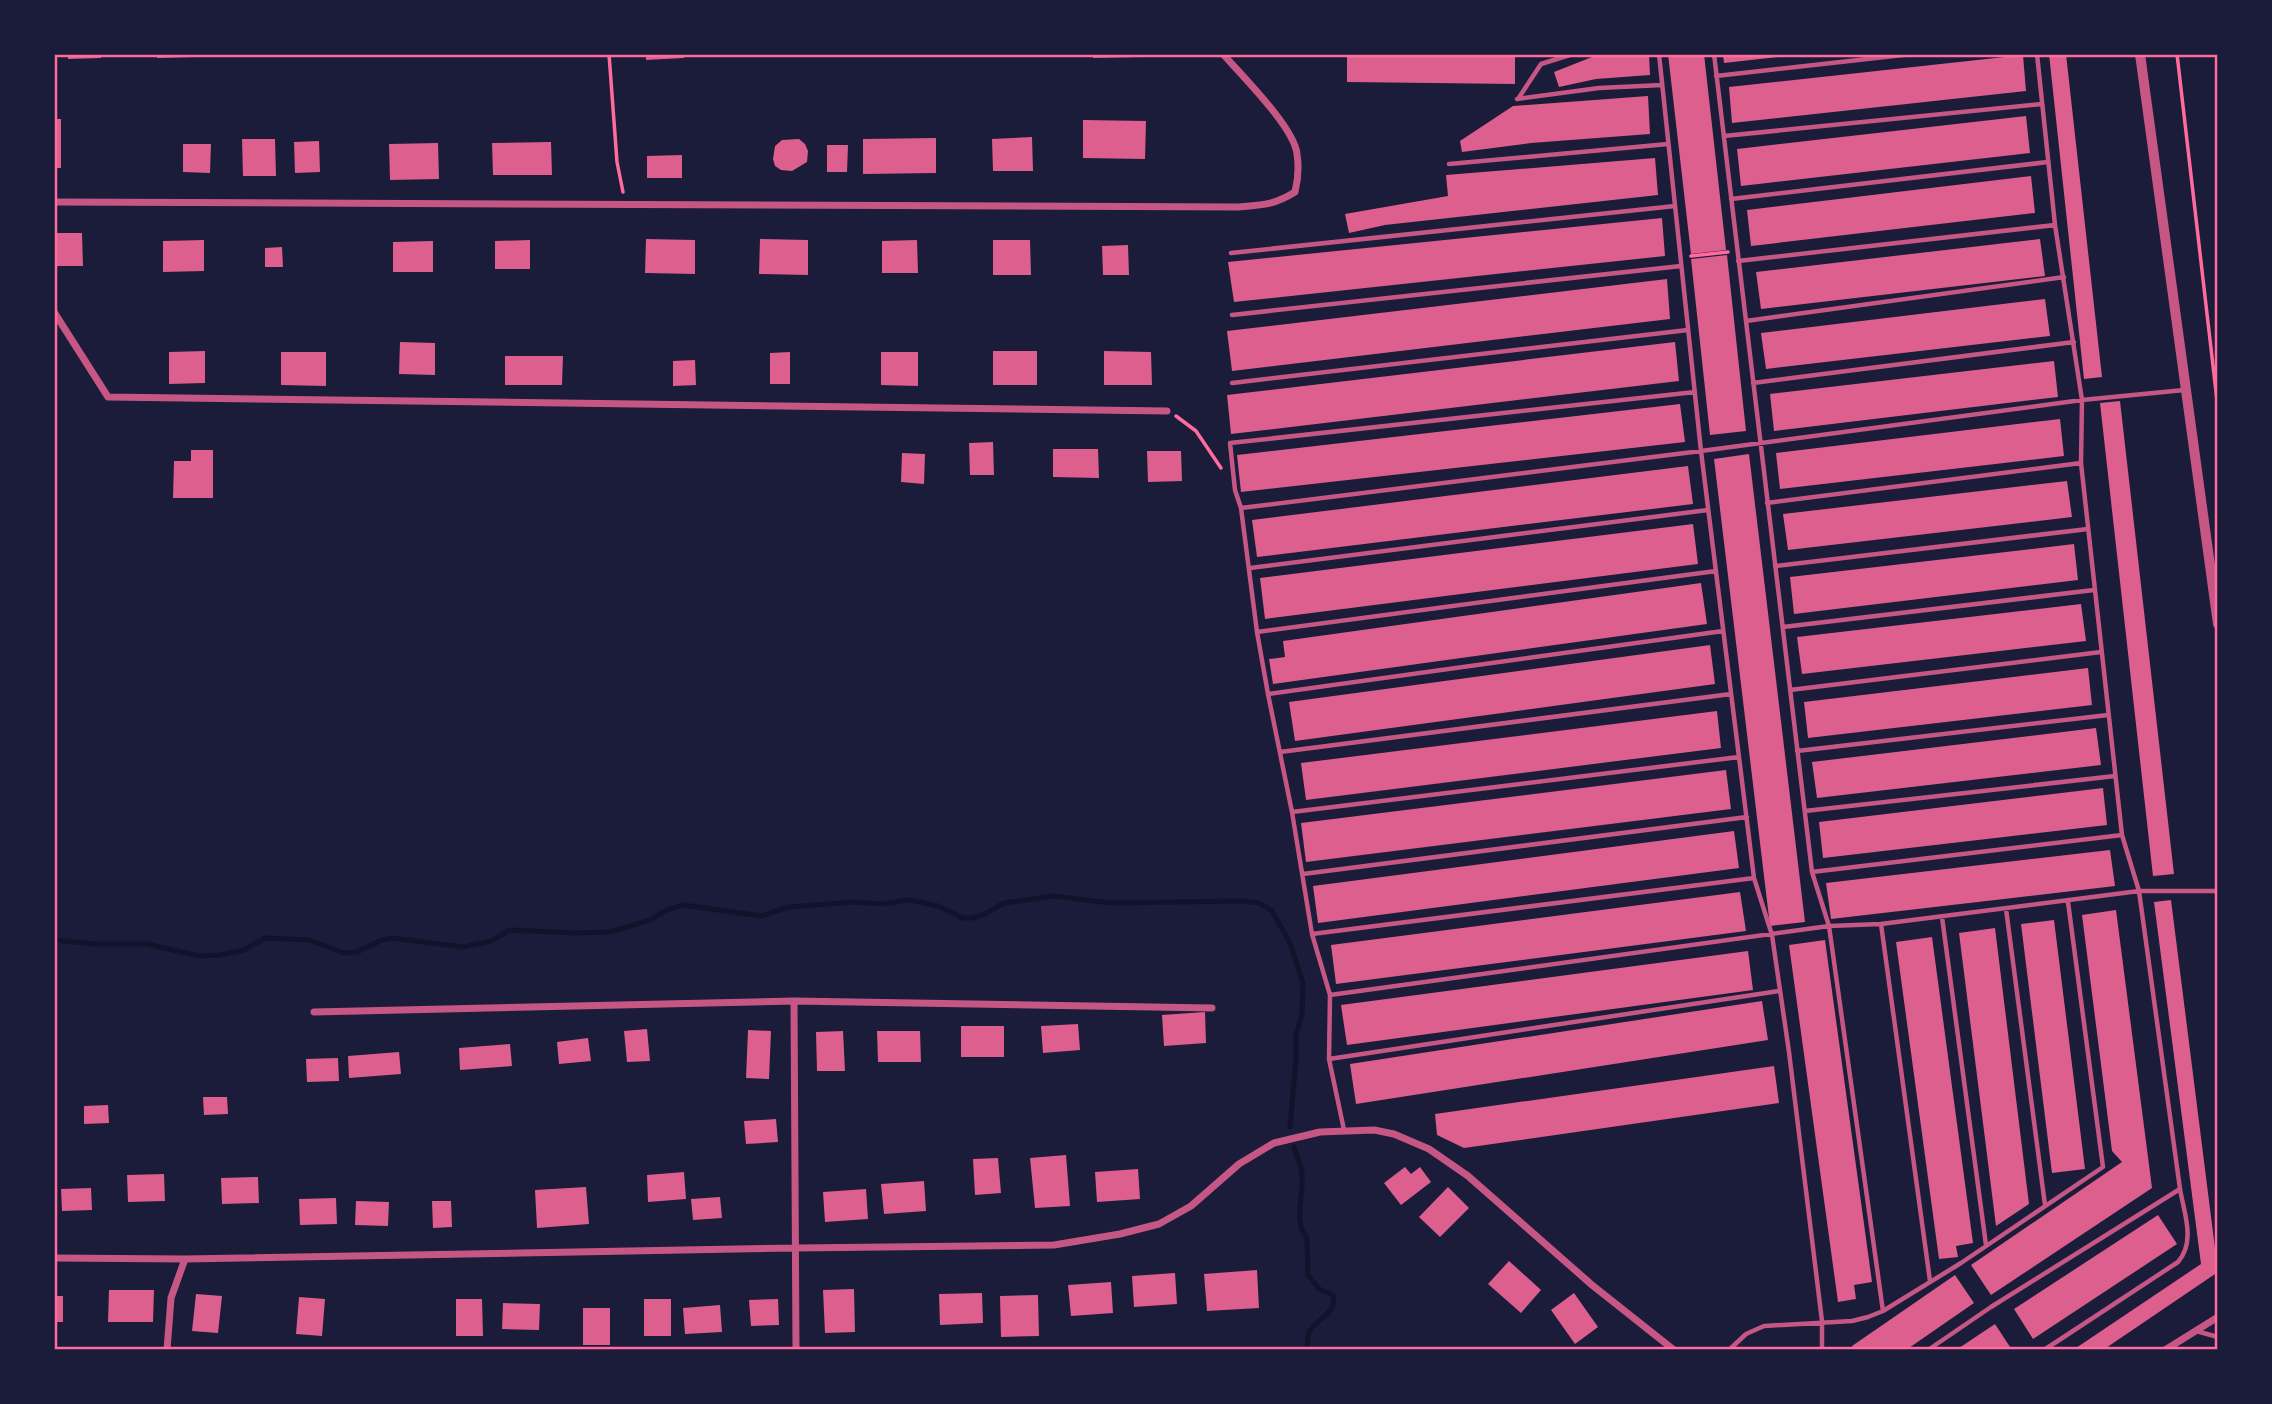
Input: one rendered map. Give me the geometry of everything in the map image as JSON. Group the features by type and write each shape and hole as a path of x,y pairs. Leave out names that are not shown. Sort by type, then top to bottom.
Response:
{"street":[{"path":"54,202 1270,205 1295,192 1298,177 1297,151 1277,116 1223,54"},
{"path":"2140,54 2218,624"},
{"path":"54,312 108,397 1167,411"},
{"path":"314,1012 794,1001 1212,1008"},
{"path":"794,1001 796,1350"},
{"path":"54,1258 185,1259 1054,1245 1159,1224 1178,1215 1239,1164 1265,1148 1291,1138 1320,1132 1374,1130 1394,1133 1446,1160 1468,1176 1592,1285 1674,1350"},
{"path":"167,1350 171,1298 185,1259"},
{"path":"2165,1350 2218,1317"}],"lane":[{"path":"1573,54 1541,64 1517,99 1599,88 1662,85"},
{"path":"1659,54 1701,451 1746,817 1755,878 1772,935 1789,1052 1822,1321 1822,1350"},
{"path":"1714,54 1812,872 1829,926 1883,1311"},
{"path":"1716,76 1912,54"},
{"path":"2037,54 2054,225 2082,400 2081,463 2122,835 2139,891 2188,1236 2188,1246 2178,1262 2044,1350"},
{"path":"1724,136 2042,104"},
{"path":"1449,164 1668,144"},
{"path":"1731,199 2048,162"},
{"path":"1231,253 1675,206"},
{"path":"1738,261 2054,225"},
{"path":"1232,315 1681,266"},
{"path":"1746,321 2064,277"},
{"path":"1232,383 1688,330"},
{"path":"1753,383 2074,342"},
{"path":"1241,508 2082,400 2185,390"},
{"path":"1344,1130 1329,1059 1330,995 1312,934 1292,812 1268,694 1230,443 1695,392"},
{"path":"1767,503 2081,463"},
{"path":"1250,568 1708,510"},
{"path":"1775,566 2088,528"},
{"path":"1257,632 1716,571"},
{"path":"1782,627 2094,590"},
{"path":"1268,694 1723,631"},
{"path":"1790,690 2101,652"},
{"path":"1280,752 1731,694"},
{"path":"1797,751 2108,715"},
{"path":"1292,812 1739,757"},
{"path":"1805,811 2115,776"},
{"path":"1303,874 1746,817"},
{"path":"1812,872 2122,835"},
{"path":"1312,934 1755,878"},
{"path":"1330,995 1829,926 1881,924 2139,891 2218,891"},
{"path":"1729,1350 1746,1334 1764,1326 1852,1321 1883,1311 1961,1263 2103,1167 2068,902"},
{"path":"2006,909 2045,1205"},
{"path":"1942,917 1986,1245"},
{"path":"1881,924 1930,1281"},
{"path":"1329,1059 1779,991"},
{"path":"1928,1350 1991,1307 2180,1189"},
{"path":"2196,1331 2218,1337"}],"path":[{"path":"609,54 617,162 627,204"},
{"path":"2177,54 2218,409"},
{"path":"1681,257 1737,251"},
{"path":"1167,411 1196,431 1235,490"}],"building":[{"path":"68,54 101,54 101,58 68,59"},
{"path":"157,54 194,54 194,57 157,58"},
{"path":"646,54 684,54 684,58 646,60"},
{"path":"867,54 911,54 911,57 867,57"},
{"path":"1093,54 1139,54 1139,57 1093,58"},
{"path":"1347,54 1515,54 1515,84 1347,82"},
{"path":"1649,54 1650,75 1596,79 1559,87 1554,72 1592,57"},
{"path":"1668,54 1704,54 1726,250 1691,254"},
{"path":"1723,54 1786,54 1786,56 1724,63"},
{"path":"2049,54 2066,54 2102,377 2084,379"},
{"path":"2023,55 2026,91 1732,123 1729,87"},
{"path":"1648,96 1650,134 1531,143 1462,152 1460,141 1513,106"},
{"path":"2026,116 2030,153 1741,186 1737,149"},
{"path":"54,119 61,119 61,168 54,168"},
{"path":"1083,120 1146,121 1145,159 1083,158"},
{"path":"1032,137 1033,171 993,171 992,139"},
{"path":"936,138 936,173 863,174 863,139"},
{"path":"242,139 275,139 276,176 243,176"},
{"path":"799,139 808,151 807,162 792,171 781,170 775,166 775,146 782,140"},
{"path":"319,141 320,172 295,173 294,142"},
{"path":"551,142 552,175 493,175 492,143"},
{"path":"438,143 439,179 390,180 389,144"},
{"path":"183,144 211,144 210,173 183,172"},
{"path":"827,145 848,145 847,172 827,172"},
{"path":"682,155 682,178 647,178 647,156"},
{"path":"1655,158 1658,195 1385,225 1349,233 1345,214 1448,196 1446,175"},
{"path":"2031,176 2035,213 1751,246 1747,210"},
{"path":"1662,218 1665,256 1234,302 1228,262"},
{"path":"57,233 82,233 83,266 57,266"},
{"path":"646,239 695,240 695,274 645,273"},
{"path":"760,239 808,240 808,275 759,274"},
{"path":"2040,239 2045,276 1761,309 1756,272"},
{"path":"204,240 204,271 163,272 163,241"},
{"path":"530,240 530,269 495,269 495,241"},
{"path":"917,240 918,273 882,273 882,241"},
{"path":"993,240 1030,240 1031,275 993,275"},
{"path":"433,241 433,272 393,272 393,242"},
{"path":"1128,245 1129,275 1103,275 1102,246"},
{"path":"282,247 283,267 265,267 265,248"},
{"path":"1727,255 1746,431 1710,435 1691,259"},
{"path":"1667,279 1670,319 1232,371 1227,331"},
{"path":"2045,299 2050,336 1766,369 1761,333"},
{"path":"400,342 435,343 435,375 399,374"},
{"path":"1675,342 1679,381 1231,434 1227,395"},
{"path":"205,351 205,383 169,384 169,352"},
{"path":"993,351 1037,351 1037,385 993,385"},
{"path":"1104,351 1151,352 1152,385 1104,385"},
{"path":"281,352 326,352 326,386 281,385"},
{"path":"790,352 790,384 770,384 770,353"},
{"path":"881,352 918,352 918,386 881,385"},
{"path":"505,356 563,356 562,385 505,385"},
{"path":"695,360 696,385 673,386 673,361"},
{"path":"2054,361 2058,397 1774,431 1770,394"},
{"path":"2120,401 2174,874 2153,876 2100,403"},
{"path":"1680,404 1685,442 1241,492 1237,455"},
{"path":"2060,419 2064,456 1780,489 1776,453"},
{"path":"993,442 994,475 970,475 969,443"},
{"path":"1053,449 1098,449 1099,478 1053,477"},
{"path":"191,450 213,450 213,498 173,498 174,461 191,461"},
{"path":"1147,451 1181,451 1182,481 1148,482"},
{"path":"902,453 925,454 924,484 901,482"},
{"path":"1749,454 1805,922 1770,926 1714,459"},
{"path":"1688,466 1693,504 1257,557 1252,520"},
{"path":"2067,481 2072,517 1788,550 1783,514"},
{"path":"1693,524 1698,564 1265,619 1260,578"},
{"path":"2074,544 2078,580 1794,614 1790,577"},
{"path":"1701,583 1707,624 1273,684 1269,659 1285,657 1283,641"},
{"path":"2081,604 2086,641 1802,674 1797,637"},
{"path":"1710,645 1715,684 1295,741 1289,702"},
{"path":"2088,668 2092,705 1808,738 1804,702"},
{"path":"1717,711 1721,748 1306,800 1301,763"},
{"path":"2096,728 2101,765 1817,798 1812,762"},
{"path":"1726,770 1731,809 1306,862 1301,823"},
{"path":"2103,788 2107,825 1823,858 1819,822"},
{"path":"1734,831 1739,868 1318,923 1313,886"},
{"path":"2110,850 2115,886 1831,919 1826,883"},
{"path":"1740,892 1746,931 1336,984 1331,945"},
{"path":"2171,900 2218,1272 2103,1350 2073,1350 2201,1264 2154,902"},
{"path":"2116,910 2152,1188 1991,1295 1971,1265 2122,1162 2112,1151 2082,915"},
{"path":"2054,920 2085,1169 2052,1173 2021,924"},
{"path":"1995,928 2029,1204 1996,1226 1959,933"},
{"path":"1932,937 1973,1243 1956,1246 1958,1257 1939,1259 1896,942"},
{"path":"1825,940 1872,1282 1854,1285 1856,1299 1838,1302 1789,945"},
{"path":"1748,951 1753,990 1347,1045 1341,1005"},
{"path":"1762,1001 1768,1040 1356,1104 1350,1064"},
{"path":"1205,1012 1206,1043 1164,1046 1162,1015"},
{"path":"1078,1024 1080,1050 1043,1053 1041,1026"},
{"path":"961,1026 1004,1026 1004,1057 961,1057"},
{"path":"647,1029 650,1061 627,1062 624,1031"},
{"path":"748,1030 771,1031 769,1079 746,1078"},
{"path":"843,1031 845,1071 817,1071 816,1032"},
{"path":"877,1031 920,1031 921,1062 878,1062"},
{"path":"588,1038 591,1061 559,1064 557,1042"},
{"path":"510,1044 512,1066 460,1070 459,1048"},
{"path":"399,1052 401,1074 349,1078 348,1056"},
{"path":"338,1058 339,1081 307,1082 306,1059"},
{"path":"1774,1066 1779,1103 1464,1148 1437,1135 1435,1114"},
{"path":"203,1097 227,1097 228,1114 204,1115"},
{"path":"108,1105 109,1123 84,1124 84,1106"},
{"path":"776,1119 778,1142 746,1144 744,1121"},
{"path":"1066,1155 1070,1206 1035,1208 1030,1158"},
{"path":"998,1158 1001,1193 975,1195 973,1159"},
{"path":"1405,1167 1411,1174 1420,1167 1431,1182 1401,1205 1384,1183"},
{"path":"1138,1169 1140,1199 1097,1202 1095,1172"},
{"path":"684,1172 686,1199 648,1202 647,1175"},
{"path":"164,1174 165,1201 128,1202 127,1175"},
{"path":"258,1177 259,1203 222,1204 221,1178"},
{"path":"924,1181 926,1211 884,1214 881,1184"},
{"path":"586,1187 589,1224 537,1228 535,1190"},
{"path":"1448,1187 1469,1208 1440,1237 1419,1217"},
{"path":"91,1188 92,1210 62,1211 61,1189"},
{"path":"866,1189 868,1219 825,1222 823,1192"},
{"path":"720,1197 722,1218 693,1220 691,1199"},
{"path":"336,1198 337,1224 300,1225 299,1199"},
{"path":"356,1201 389,1202 388,1226 355,1225"},
{"path":"432,1201 451,1201 452,1227 433,1228"},
{"path":"2158,1215 2177,1244 2033,1339 2014,1309"},
{"path":"1509,1261 1541,1290 1521,1313 1488,1284"},
{"path":"1257,1270 1259,1308 1207,1311 1204,1274"},
{"path":"1175,1273 1177,1304 1134,1307 1132,1276"},
{"path":"1955,1275 1974,1303 1906,1350 1854,1350 1852,1346"},
{"path":"1111,1282 1113,1313 1071,1316 1068,1285"},
{"path":"854,1289 855,1332 825,1333 823,1290"},
{"path":"109,1290 154,1290 153,1322 108,1322"},
{"path":"982,1293 983,1323 940,1325 939,1294"},
{"path":"1574,1293 1598,1327 1575,1344 1551,1310"},
{"path":"196,1294 222,1296 218,1333 192,1331"},
{"path":"1038,1295 1039,1336 1001,1337 1000,1296"},
{"path":"54,1296 63,1296 63,1322 54,1322"},
{"path":"299,1297 325,1299 322,1336 296,1334"},
{"path":"456,1299 482,1299 483,1336 456,1336"},
{"path":"644,1299 671,1299 671,1336 644,1336"},
{"path":"778,1299 779,1325 751,1326 749,1300"},
{"path":"503,1303 540,1304 539,1330 502,1329"},
{"path":"720,1305 722,1332 685,1334 683,1308"},
{"path":"583,1308 610,1308 610,1345 583,1345"},
{"path":"1995,1324 2012,1350 1956,1350"}],"waterway":[{"path":"54,940 96,944 147,944 199,956 244,950 265,938 309,940 344,953 357,952 392,938 463,947 491,941 510,930 610,932 650,920 683,905 761,916 789,907 854,902 881,904 909,900 938,906 963,918 972,918 1004,903 1054,896 1111,903 1259,903 1272,911 1290,943 1303,983 1302,1014 1296,1036 1290,1127"},
{"path":"1294,1147 1302,1174 1300,1216 1307,1238 1308,1275 1319,1289 1333,1295 1334,1301 1329,1311 1309,1332 1307,1350"}]}
